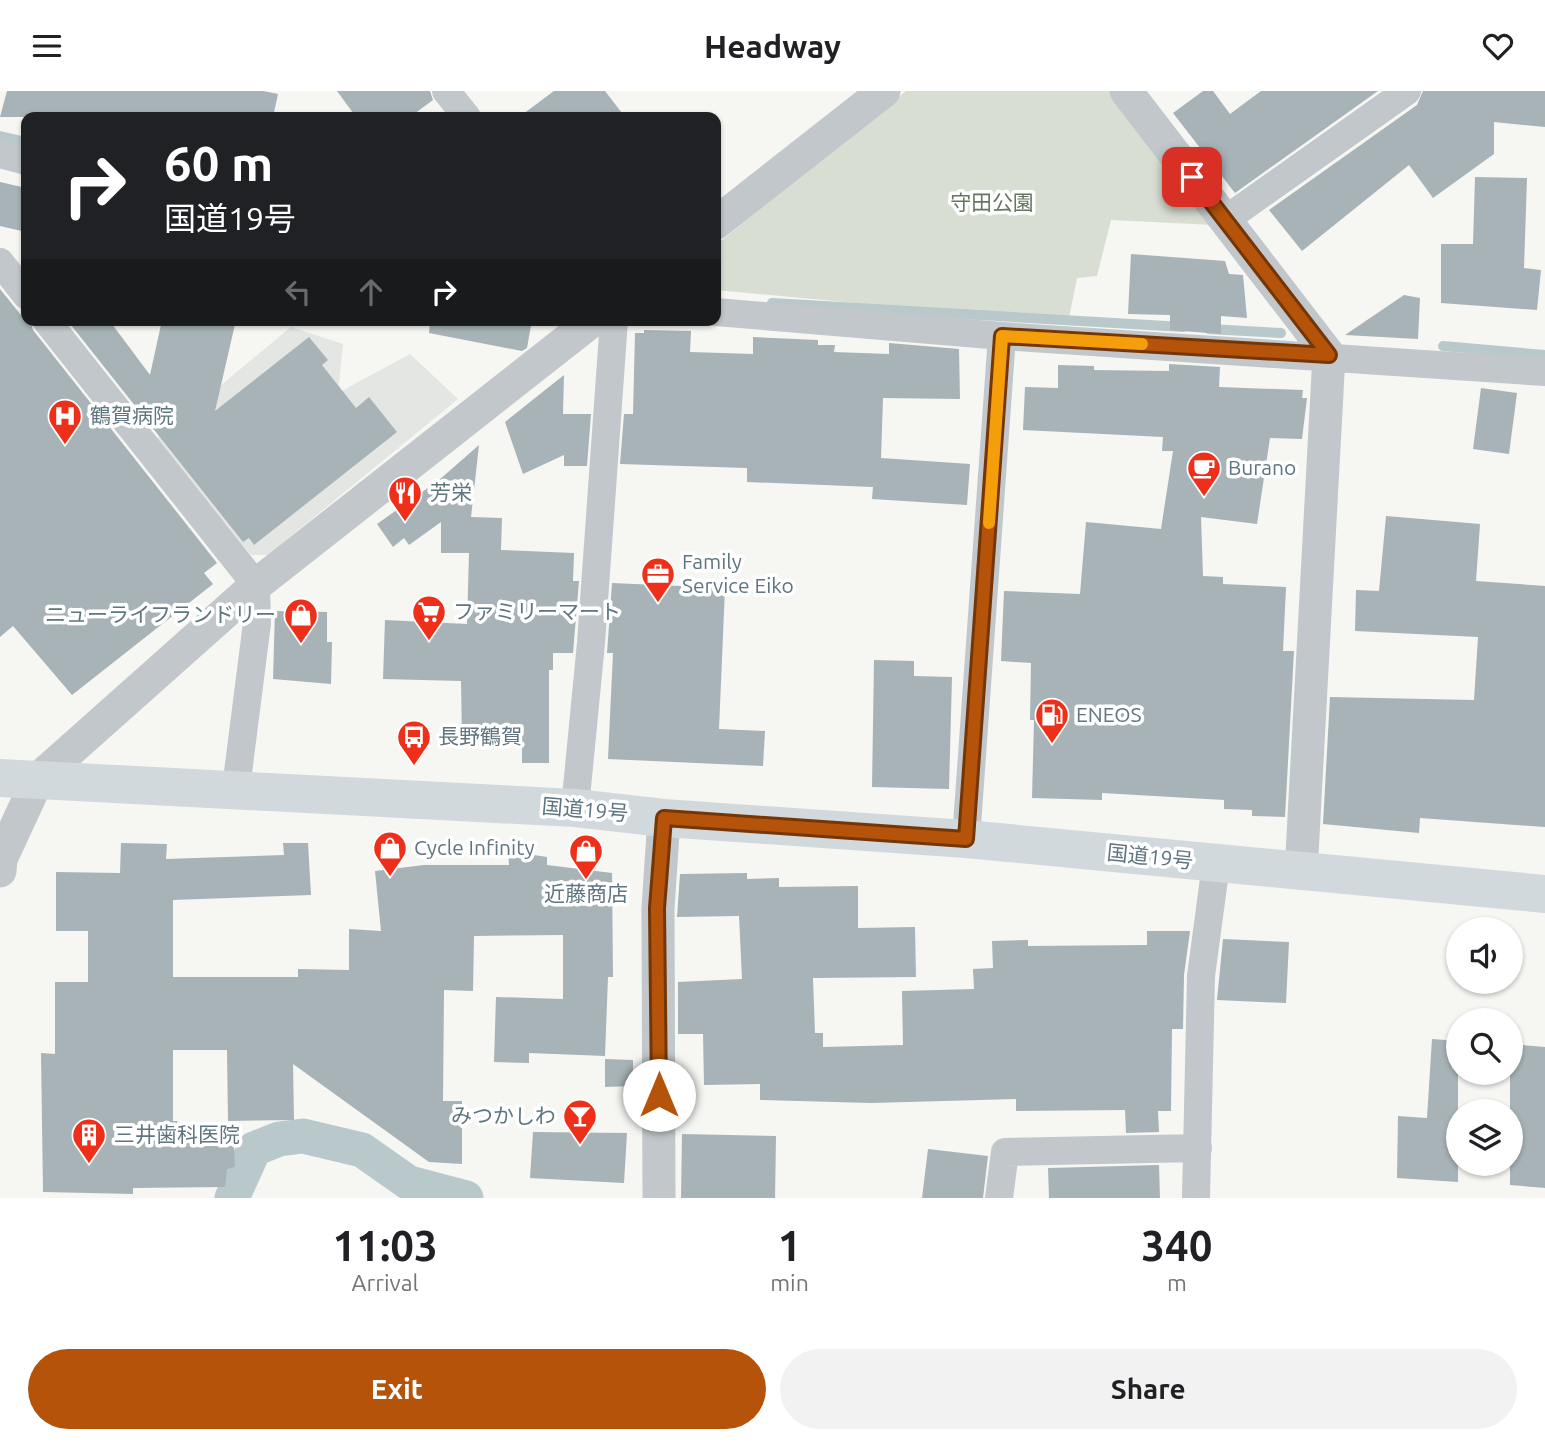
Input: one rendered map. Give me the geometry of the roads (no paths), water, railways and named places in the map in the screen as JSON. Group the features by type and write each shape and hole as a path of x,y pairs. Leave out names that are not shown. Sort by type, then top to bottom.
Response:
{"highway":[{"name":"国道19号","path":"0,778 236,788 575,808 664,818 966,839 1301,873 1545,894"}],"street":[{"path":"446,91 463,112"},
{"path":"721,219 884,91"},
{"path":"1126,91 1329,355 1301,873"},
{"path":"1225,220 1407,91"},
{"path":"0,154 21,160"},
{"path":"0,262 21,289"},
{"path":"721,312 1002,336 1329,355 1545,372"},
{"path":"51,326 256,585 257,623 236,788"},
{"path":"0,871 1,859 38,779 256,585 585,326"},
{"path":"575,808 592,643 614,326"},
{"path":"966,839 1002,336"},
{"path":"659,1198 657,908 664,818"},
{"path":"1196,1198 1201,976 1216,864"},
{"path":"999,1198 1005,1152 1198,1148"}],"waterway":[{"path":"0,136 21,141"},
{"path":"772,303 1183,327"},
{"path":"1209,329 1281,333"},
{"path":"1443,346 1545,355"},
{"path":"232,1198 254,1149 279,1139 303,1136 362,1150 409,1183 466,1198"}],"place":[{"name":"鶴賀病院","path":"65,446"},
{"name":"Burano","path":"1204,498"},
{"name":"芳栄","path":"405,523"},
{"name":"Family Service Eiko","path":"658,604"},
{"name":"ファミリーマート","path":"429,642"},
{"name":"ニューライフランドリー","path":"301,645"},
{"name":"ENEOS","path":"1052,745"},
{"name":"長野鶴賀","path":"414,767"},
{"name":"Cycle Infinity","path":"390,878"},
{"name":"近藤商店","path":"586,881"},
{"name":"みつかしわ","path":"580,1146"},
{"name":"三井歯科医院","path":"89,1165"}],"park label":[{"name":"守田公園","path":"992,203"}]}
